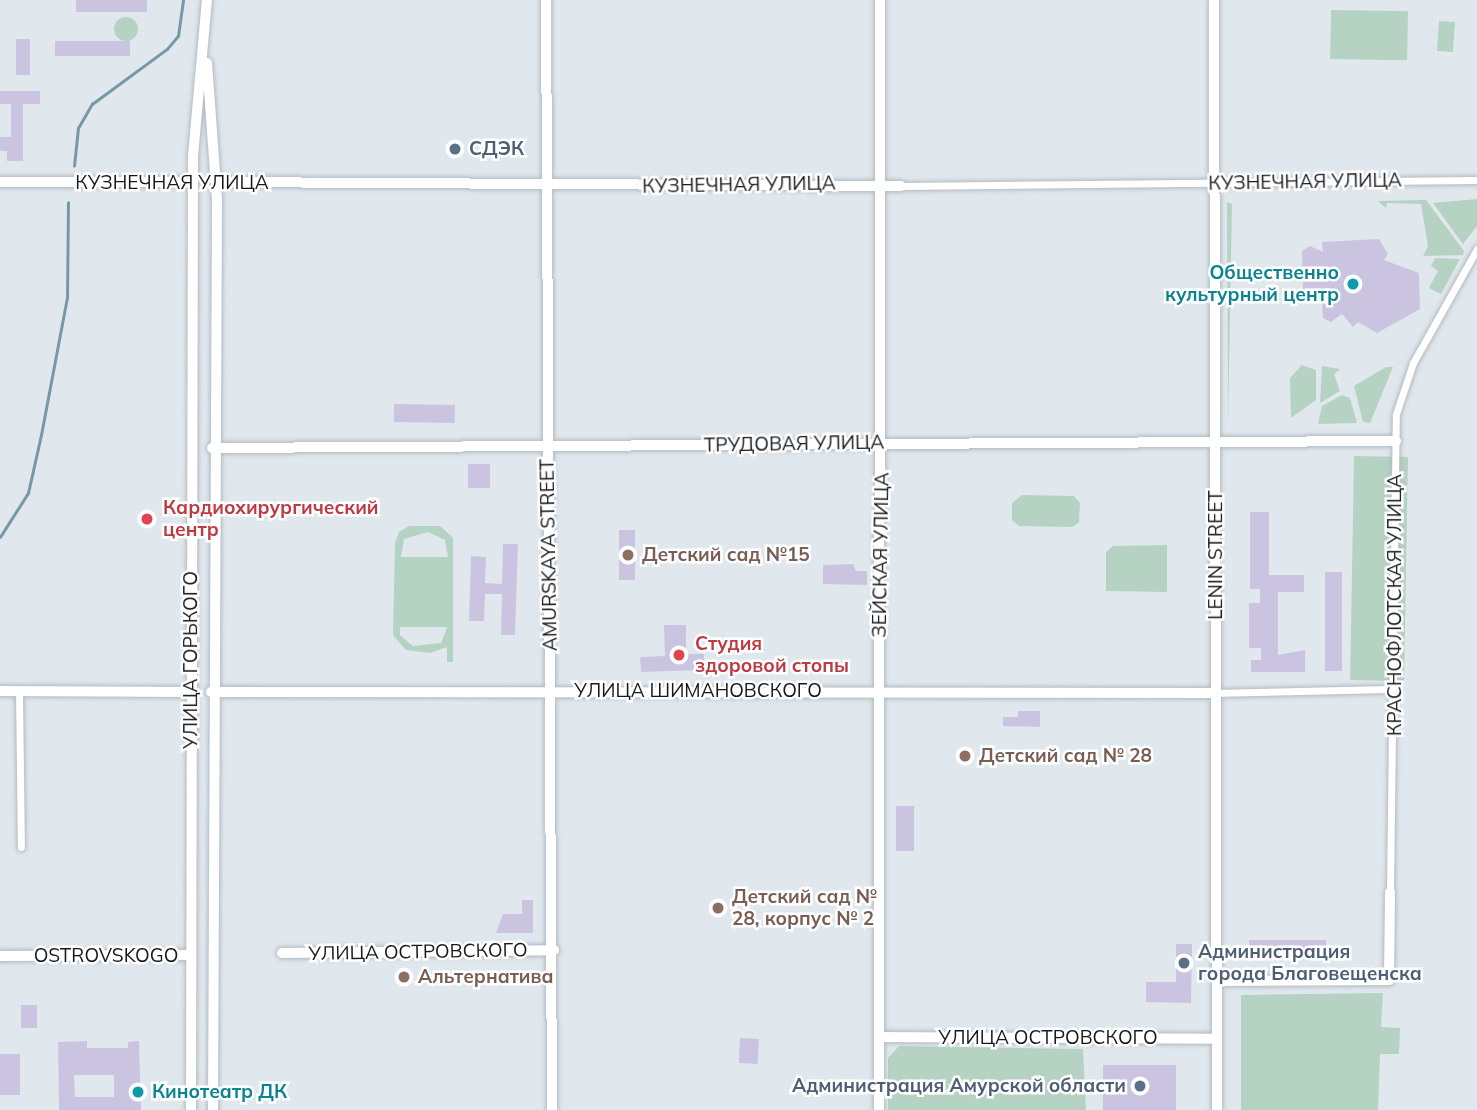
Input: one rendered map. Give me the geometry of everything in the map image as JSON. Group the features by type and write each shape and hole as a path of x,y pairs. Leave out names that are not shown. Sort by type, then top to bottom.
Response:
{"main road":[{"name":"УЛИЦА ГОРЬКОГО","path":"191,1110 193,182 207,0"},
{"name":"УЛИЦА ГОРЬКОГО","path":"205,42 217,182 212,448 213,1110"},
{"name":"КУЗНЕЧНАЯ УЛИЦА","path":"193,182 217,182"},
{"name":"ТРУДОВАЯ УЛИЦА","path":"192,448 212,448"},
{"name":"УЛИЦА ШИМАНОВСКОГО","path":"191,692 211,692"},
{"name":"OSTROVSKOGO","path":"190,955 213,955"}],"street":[{"name":"AMURSKAYA STREET","path":"545,0 554,950 552,1110"},
{"name":"ЗЕЙСКАЯ УЛИЦА","path":"879,1110 883,443 880,0"},
{"name":"LENIN STREET","path":"1214,0 1217,1110"},
{"name":"КУЗНЕЧНАЯ УЛИЦА","path":"217,182 901,186 1477,180"},
{"name":"КУЗНЕЧНАЯ УЛИЦА","path":"0,182 193,182"},
{"name":"КРАСНОФЛОТСКАЯ УЛИЦА","path":"1217,981 1389,980 1395,689 1396,414 1413,363 1477,249"},
{"name":"ТРУДОВАЯ УЛИЦА","path":"212,448 1396,441"},
{"name":"УЛИЦА ШИМАНОВСКОГО","path":"211,692 551,690 1216,693 1395,689"},
{"name":"УЛИЦА ШИМАНОВСКОГО","path":"0,691 191,692"},
{"path":"19,691 20,847"},
{"name":"УЛИЦА ОСТРОВСКОГО","path":"282,953 554,950"},
{"name":"OSTROVSKOGO","path":"0,956 190,955"},
{"name":"УЛИЦА ОСТРОВСКОГО","path":"879,1037 1216,1039"}],"green space":[{"path":"1331,10 1408,11 1407,60 1330,59"},
{"path":"126,17 137,24 138,29 131,40 126,41 115,34 114,29 121,18"},
{"path":"1439,21 1455,22 1453,52 1437,51"},
{"path":"1477,199 1477,226 1463,244 1433,203"},
{"path":"1426,200 1464,251 1463,255 1423,256 1428,246 1421,204 1387,203 1386,208 1378,201"},
{"path":"1227,202 1232,204 1228,426"},
{"path":"1435,258 1460,259 1441,294 1429,288 1438,271 1431,266"},
{"path":"1302,365 1316,370 1316,400 1291,418 1290,378"},
{"path":"1322,366 1340,369 1334,374 1340,391 1320,403"},
{"path":"1386,367 1393,367 1370,423 1363,422 1354,386"},
{"path":"1342,395 1350,398 1357,423 1318,424 1322,406"},
{"path":"1354,456 1408,457 1404,681 1350,680"},
{"path":"1022,495 1074,496 1080,503 1079,522 1072,527 1019,526 1012,520 1012,503"},
{"path":"409,526 440,526 453,538 453,662 447,662 447,647 430,653 406,650 393,635 395,543 399,532","holes":["428,532 445,540 448,557 401,557 404,539","400,627 447,627 447,628 441,643 413,646 400,635"]},
{"path":"1167,545 1167,592 1106,591 1106,552 1113,546"},
{"path":"1383,993 1381,1027 1400,1028 1399,1054 1380,1054 1378,1110 1241,1110 1241,995"},
{"path":"899,1046 1083,1049 1086,1110 888,1110 888,1058"}],"building":[{"path":"76,0 147,0 147,12 76,12"},
{"path":"16,39 30,39 30,75 16,75"},
{"path":"55,41 130,41 130,56 55,56"},
{"path":"0,91 40,91 40,104 23,104 23,161 7,161 7,151 0,151 0,137 11,137 11,104 0,104"},
{"name":"Общественно культурный центр","path":"1379,239 1388,254 1384,260 1419,273 1420,309 1377,333 1358,322 1353,327 1342,314 1331,322 1323,318 1322,302 1303,290 1302,251 1310,246 1323,252 1322,242"},
{"path":"394,404 455,405 455,423 394,422"},
{"path":"468,464 490,464 490,488 468,488"},
{"path":"1250,512 1269,512 1269,575 1304,575 1304,592 1278,592 1278,655 1305,650 1305,672 1251,672 1251,660 1261,660 1261,648 1249,648 1249,603 1260,603 1260,589 1250,589"},
{"name":"Детский сад №15","path":"619,530 635,530 635,580 619,580"},
{"path":"503,544 518,544 515,635 501,635 502,594 485,594 484,621 469,621 471,556 486,557 485,583 502,584"},
{"path":"853,564 856,571 867,571 867,585 823,584 823,565"},
{"path":"1325,572 1342,572 1342,671 1325,671"},
{"path":"664,625 686,625 686,654 704,654 704,670 641,672 640,657 665,656"},
{"path":"1018,711 1040,711 1040,727 1003,726 1003,717 1018,717"},
{"path":"896,806 914,806 914,851 896,851"},
{"path":"522,900 533,900 533,933 496,933 503,914 522,914"},
{"path":"1249,940 1326,940 1326,957 1249,957"},
{"name":"Администрация города Благовещенска","path":"1176,944 1192,944 1191,1003 1146,1002 1146,982 1176,982"},
{"path":"21,1005 37,1005 37,1028 21,1028"},
{"path":"740,1038 759,1039 758,1064 739,1063"},
{"path":"87,1041 87,1048 128,1048 128,1042 139,1041 141,1110 59,1110 58,1042","holes":["74,1075 114,1075 114,1097 75,1097"]},
{"path":"0,1054 20,1054 20,1095 0,1095"},
{"name":"Администрация Амурской области","path":"1103,1065 1176,1065 1176,1110 1103,1110"}],"waterway":[{"path":"74,166 78,128 92,104 167,49 178,36 183,0"},
{"path":"0,537 28,493 41,435 67,298 68,203"}],"place":[{"name":"СДЭК","path":"455,149"},
{"name":"Общественно культурный центр","path":"1353,284"},
{"name":"Кардиохирургический центр","path":"147,519"},
{"name":"Детский сад №15","path":"628,555"},
{"name":"Студия здоровой стопы","path":"679,655"},
{"name":"Детский сад № 28","path":"965,756"},
{"name":"Детский сад № 28, корпус № 2","path":"718,908"},
{"name":"Администрация города Благовещенска","path":"1184,963"},
{"name":"Альтернатива","path":"404,977"},
{"name":"Администрация Амурской области","path":"1140,1086"},
{"name":"Кинотеатр ДК","path":"138,1092"}]}
